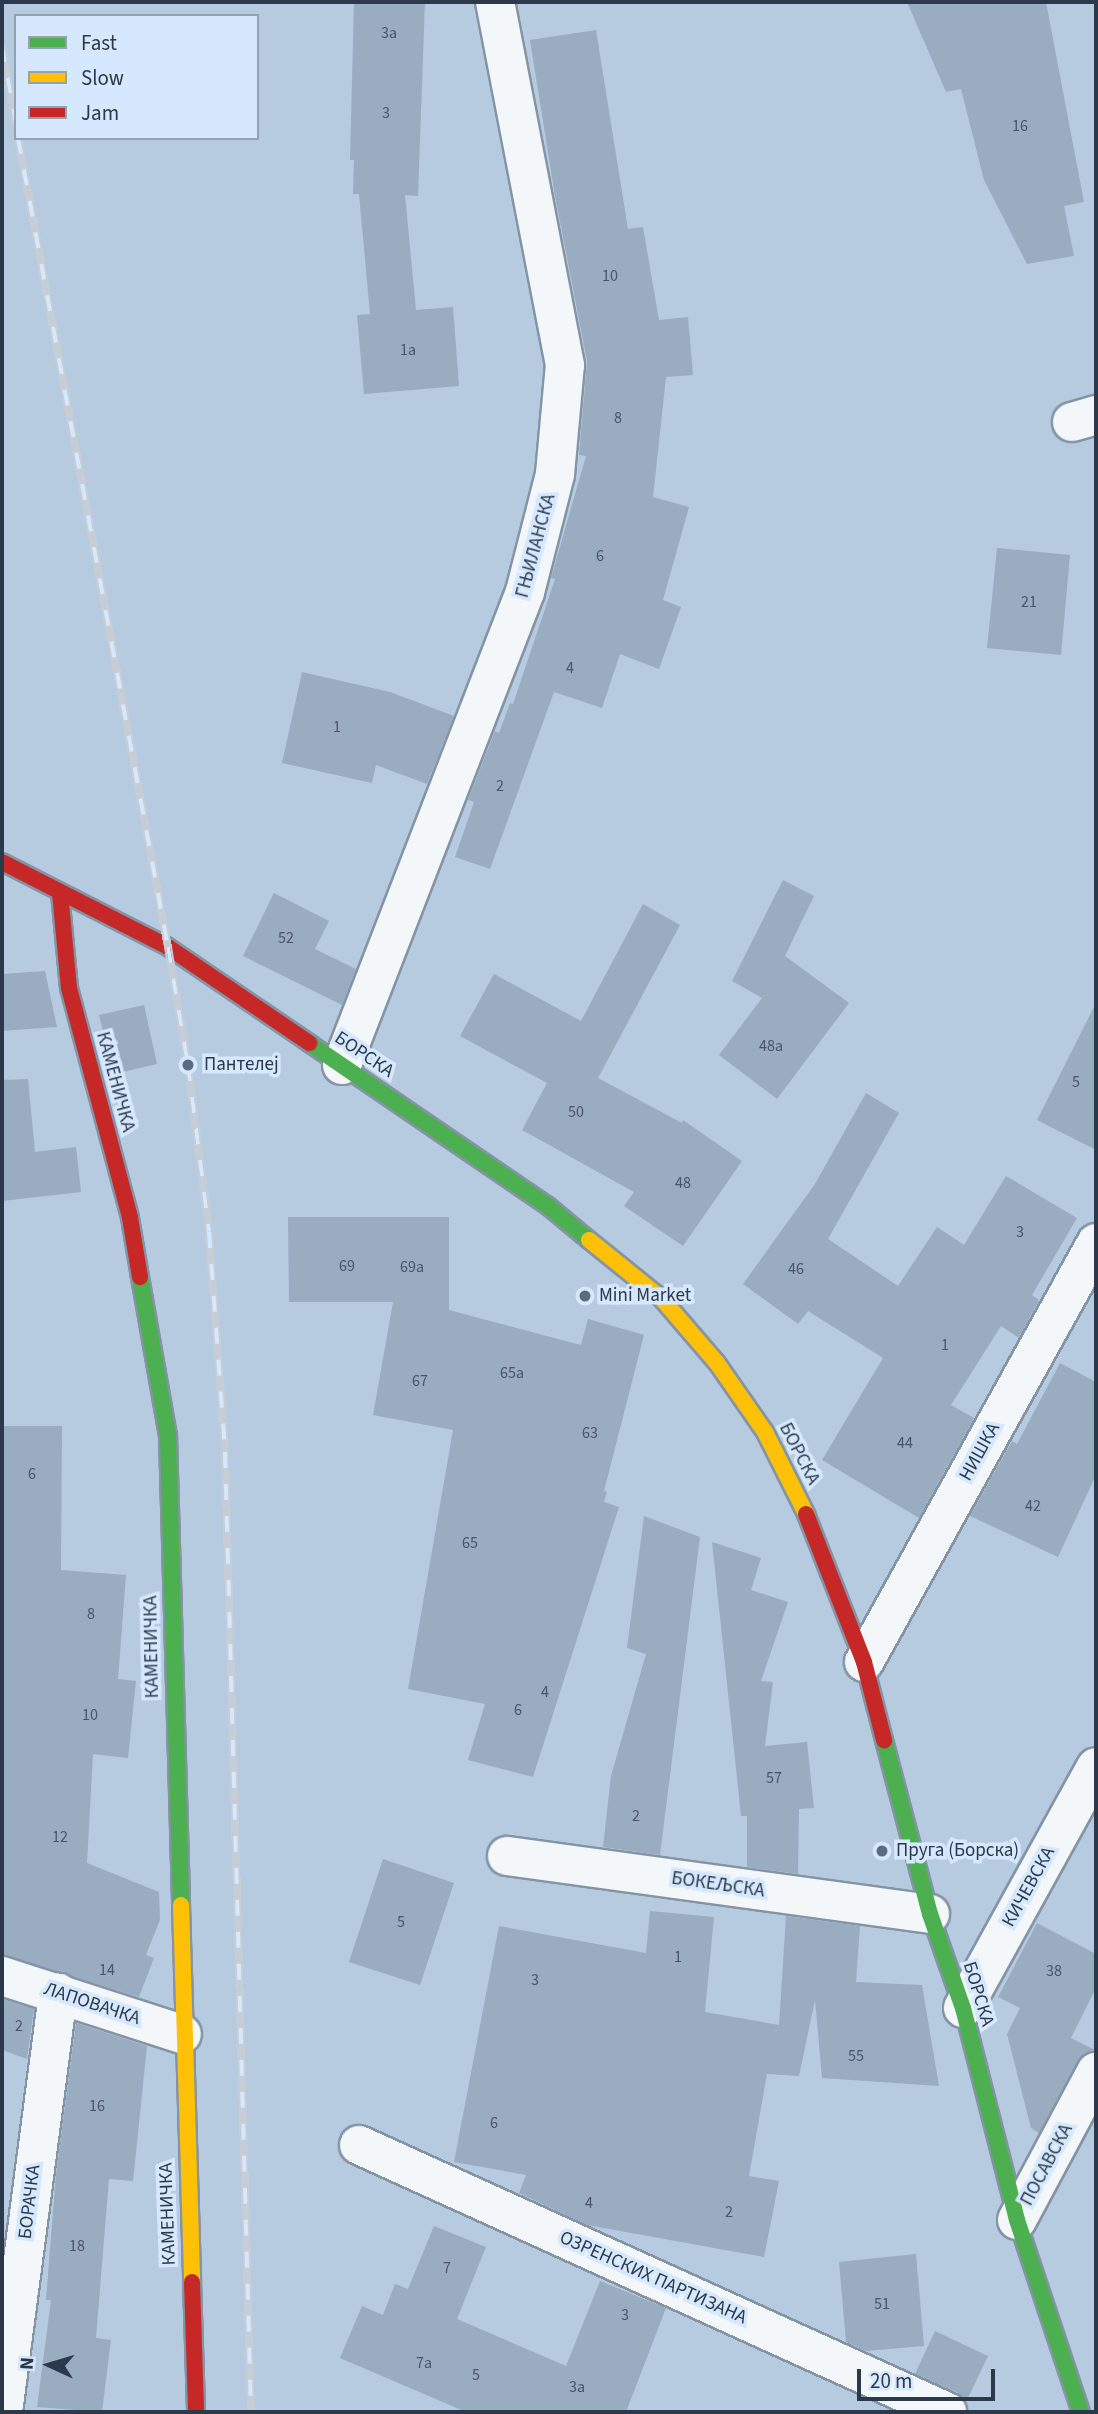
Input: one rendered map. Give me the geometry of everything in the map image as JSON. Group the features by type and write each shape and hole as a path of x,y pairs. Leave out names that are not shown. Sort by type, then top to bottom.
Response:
{"street":[{"name":"ГЊИЛАНСКА","path":"342,1065 525,592 555,474 565,365 495,2"},
{"name":"БОРСКА","path":"2,862 168,947 548,1206 662,1300 717,1363 765,1432 818,1539 864,1661 930,1913 963,2008 1017,2220 1081,2412"},
{"name":"КАМЕНИЧКА","path":"60,892 69,988 130,1218 168,1436 182,2034 195,2412"},
{"name":"НИШКА","path":"864,1661 1096,1243"},
{"name":"КИЧЕВСКА","path":"963,2008 1096,1766"},
{"name":"БОКЕЉСКА","path":"507,1856 930,1913"},
{"name":"ЛАПОВАЧКА","path":"2,1976 182,2034"},
{"name":"БОРАЧКА","path":"3,2412 58,1993"},
{"name":"ПОСАВСКА","path":"1017,2220 1096,2072"},
{"name":"ОЗРЕНСКИХ ПАРТИЗАНА","path":"359,2145 947,2412"}],"building":[{"path":"354,2 425,2 418,196 405,195 416,310 453,307 459,386 364,394 357,315 370,314 359,194 353,194 354,160 350,160"},
{"path":"907,2 1046,2 1084,202 1064,206 1074,256 1027,264 984,180 961,89 946,92"},
{"path":"596,30 628,229 643,227 659,320 688,317 693,375 666,377 653,497 689,507 663,600 681,607 659,669 620,654 602,708 554,692 490,869 455,857 474,802 468,800 495,731 499,733 510,703 513,704 555,579 551,578 586,456 579,455 587,361 555,196 530,40"},
{"path":"997,548 1070,555 1061,655 987,648"},
{"path":"302,672 390,692 454,716 427,784 376,765 372,783 282,763"},
{"path":"783,880 814,896 785,956 849,1003 777,1099 719,1055 762,998 732,981"},
{"path":"274,893 329,921 315,949 356,969 342,1005 243,956"},
{"path":"643,904 680,925 598,1078 682,1123 683,1120 742,1161 683,1246 624,1206 634,1192 522,1130 547,1083 460,1036 494,974 581,1021"},
{"path":"45,971 57,1027 2,1031 2,974"},
{"path":"1096,1003 1096,1150 1037,1120"},
{"path":"144,1005 157,1064 114,1074 99,1015"},
{"path":"28,1079 35,1152 76,1147 81,1192 2,1201 2,1080"},
{"path":"866,1093 899,1113 828,1239 898,1286 937,1227 964,1245 1006,1176 1077,1218 1032,1295 1039,1300 1019,1338 1001,1326 951,1405 974,1418 919,1518 822,1460 883,1358 808,1311 798,1324 743,1284 815,1184"},
{"path":"288,1217 449,1217 449,1310 581,1345 588,1319 644,1335 604,1491 607,1492 604,1502 619,1507 533,1777 468,1760 485,1704 408,1689 453,1430 373,1415 393,1302 289,1302"},
{"path":"1060,1363 1096,1382 1096,1475 1058,1557 970,1516 1012,1441 1017,1444"},
{"path":"2,1426 62,1426 61,1570 126,1575 118,1679 136,1681 128,1758 93,1754 87,1863 159,1892 160,1920 146,1955 154,1958 139,1997 2,1955"},
{"path":"644,1516 700,1537 660,1855 603,1847 611,1776 646,1654 627,1648"},
{"path":"712,1542 761,1558 751,1590 788,1602 761,1681 773,1682 765,1746 807,1742 814,1808 799,1809 798,1874 747,1867 747,1816 741,1816"},
{"path":"383,1859 454,1883 420,1985 349,1962"},
{"path":"650,1911 714,1917 705,2012 779,2025 786,1916 860,1926 856,1982 922,1985 939,2086 822,2078 815,2000 799,2076 767,2074 749,2176 779,2181 764,2257 587,2225 519,2193 526,2175 454,2162 499,1926 646,1953"},
{"path":"1037,1923 1096,1954 1096,1988 1071,2038 1095,2050 1084,2054 1077,2062 1039,2133 1031,2128 1007,2034 1020,2008 998,1997"},
{"path":"2,1999 34,2009 27,2059 2,2050"},
{"path":"76,2023 147,2046 133,2181 109,2179 96,2338 111,2340 102,2412 37,2407 51,2300 46,2300 56,2174"},
{"path":"434,2226 486,2247 457,2319 566,2366 600,2281 666,2308 626,2412 466,2412 340,2358 362,2306 383,2315 395,2284 408,2289"},
{"path":"916,2254 924,2346 866,2351 846,2342 839,2262"},
{"path":"935,2331 988,2356 966,2402 956,2392 915,2374"}],"railway":[{"path":"2,46 14,113"},
{"path":"18,140 168,947 188,1065 209,1232 225,1452 251,2412"}],"traffic: fast":[{"path":"309,1043 548,1206 589,1240"},
{"path":"140,1277 168,1436 181,1905"},
{"path":"884,1740 930,1914 963,2008 1017,2220 1081,2412"}],"traffic: slow":[{"path":"589,1240 662,1299 717,1363 765,1432 806,1514"},
{"path":"181,1905 192,2282"}],"traffic: jam":[{"path":"2,862 168,947 309,1043"},
{"path":"60,893 69,988 130,1218 140,1277"},
{"path":"806,1514 864,1662 884,1740"},
{"path":"192,2282 196,2412"}],"place":[{"name":"Пантелеј","path":"188,1065"},
{"name":"Mini Market","path":"585,1296"},
{"name":"Пруга (Борска)","path":"882,1851"}]}
